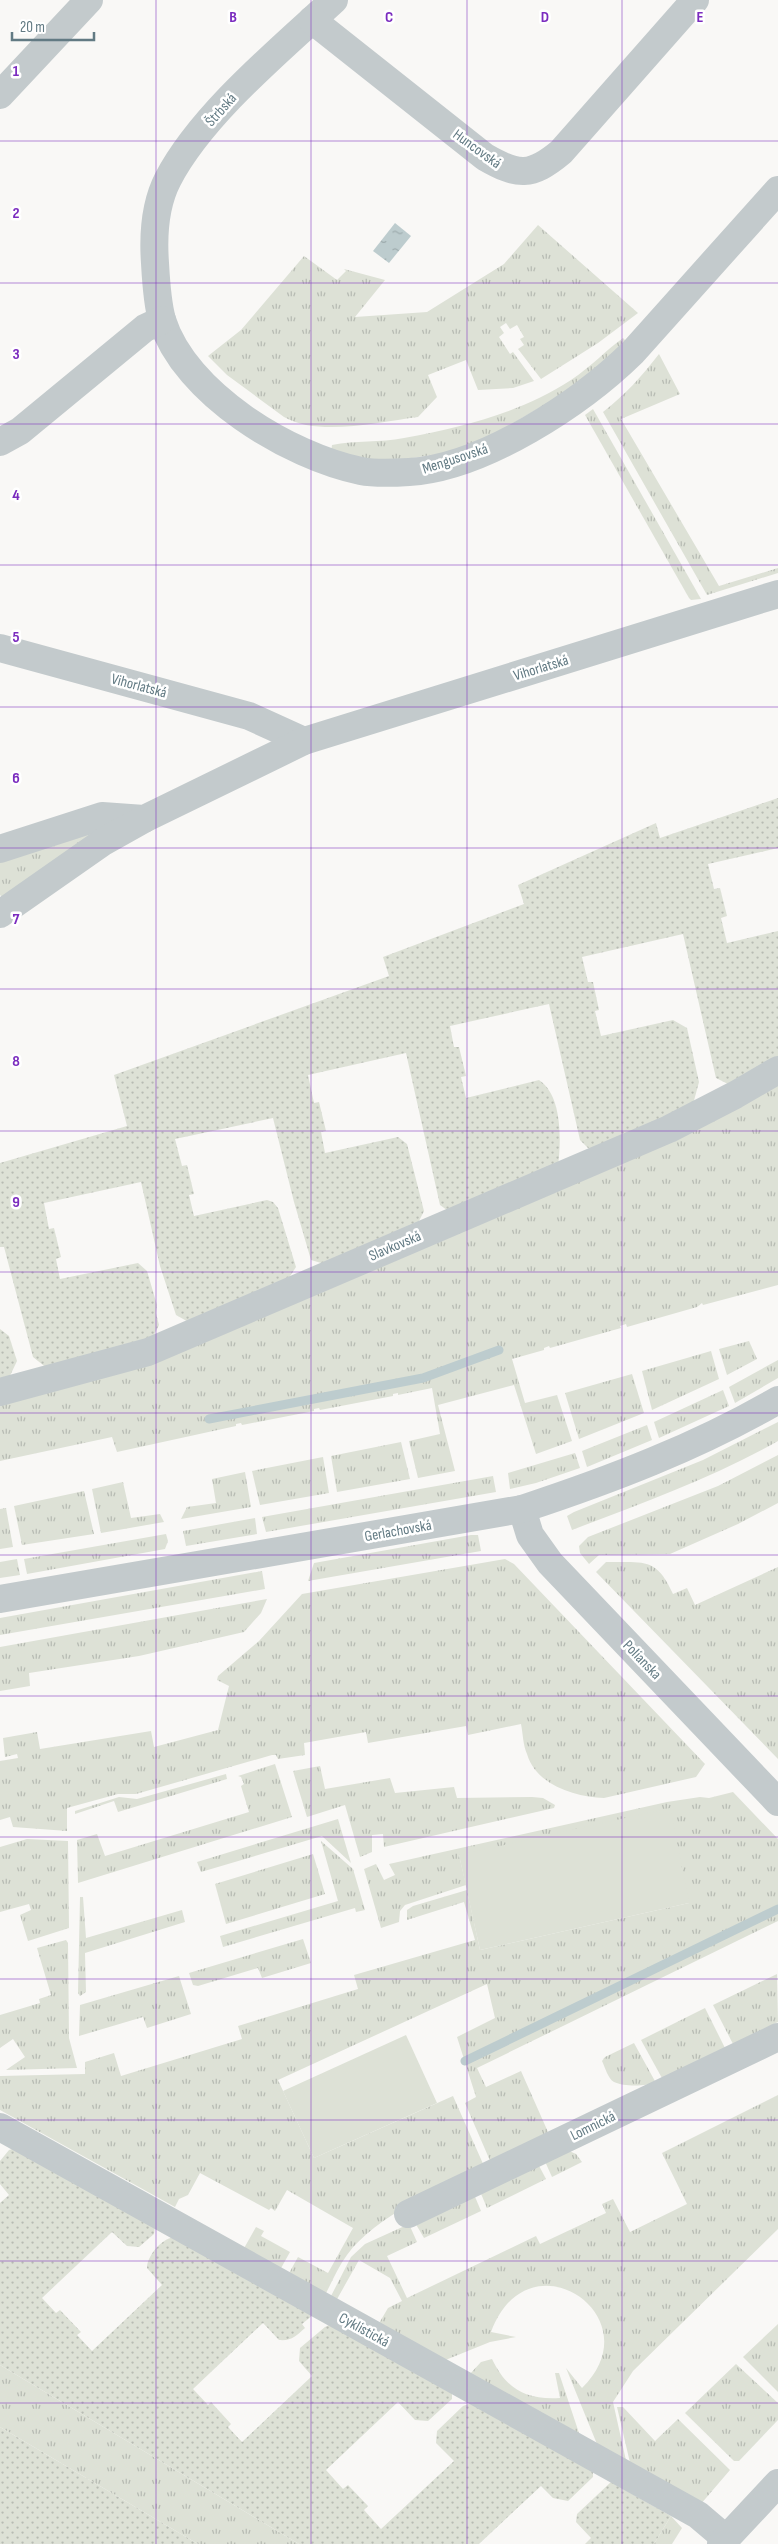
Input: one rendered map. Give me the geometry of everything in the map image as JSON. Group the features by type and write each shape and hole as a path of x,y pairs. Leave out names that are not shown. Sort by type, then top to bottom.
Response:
{"street":[{"path":"0,95 89,0"},
{"name":"Štrbská","path":"154,248 157,210 168,179 197,137 245,84 334,0"},
{"name":"Huncovská","path":"312,20 485,157 508,170 528,172 546,165 561,152 695,0"},
{"name":"Mengusovská","path":"154,248 156,281 162,320 186,366 206,386 246,421 286,445 335,464 362,471 404,472 435,468 480,453 526,430 612,373 778,190"},
{"path":"0,442 20,431 144,328 162,320"},
{"name":"Vihorlatská","path":"0,914 103,842 144,819 304,741 778,594"},
{"name":"Vihorlatská","path":"0,648 249,716 304,741"},
{"path":"0,849 102,816 144,819"},
{"name":"Slavkovská","path":"0,1392 157,1348 669,1129 735,1095 778,1070"},
{"name":"Gerlachovská","path":"0,1599 522,1509 590,1486 704,1440 778,1400"},
{"name":"Polianska","path":"522,1509 530,1535 550,1563 778,1802"},
{"name":"Lomnická","path":"408,2214 778,2037"},
{"name":"Cyklistická","path":"0,2127 698,2515 723,2541"},
{"path":"723,2541 778,2483"}],"green space":[{"path":"538,225 638,313 598,343 541,379 518,349 524,345 520,339 524,337 517,325 510,329 506,323 500,327 504,333 499,337 510,354 513,352 534,381 513,388 478,390 466,360 428,375 437,397 418,417 349,426 314,426 298,423 284,417 227,375 208,356 241,330 304,256 337,280 346,271 344,269 385,280 355,317 427,312 504,264"},
{"path":"623,338 626,341 601,366 553,400 496,433 447,453 377,463 331,452 332,445 350,442 395,440 426,434 469,424 511,410 552,392 571,380"},
{"path":"659,354 680,394 621,419 719,586 778,568 778,573 707,595 603,412 633,385"},
{"path":"593,409 701,599 691,600 689,598 585,415"},
{"path":"778,798 778,848 708,864 714,889 720,888 727,916 721,918 727,943 778,931 778,1060 734,1087 716,1078 683,934 582,957 588,982 593,982 599,1010 595,1011 601,1036 673,1020 687,1028 699,1082 692,1108 593,1153 580,1140 549,1004 450,1026 454,1047 459,1047 466,1076 461,1077 466,1098 539,1080 547,1087 553,1097 560,1133 558,1167 451,1213 440,1205 406,1053 308,1075 314,1103 319,1102 326,1131 321,1132 325,1153 398,1137 407,1144 424,1211 416,1227 328,1265 311,1260 273,1118 175,1139 182,1166 187,1165 194,1194 189,1195 194,1216 267,1200 273,1202 278,1208 296,1267 285,1284 192,1324 176,1315 160,1266 141,1182 44,1203 49,1229 54,1228 61,1257 56,1259 60,1279 138,1263 147,1271 157,1305 156,1313 159,1325 151,1341 48,1369 33,1357 4,1247 0,1247 0,1163 127,1126 114,1075 389,976 383,957 524,904 518,885 656,823 660,838"},
{"path":"98,830 3,898 0,895 0,858"},
{"path":"778,1081 778,1285 703,1305 702,1303 697,1307 627,1327 626,1324 620,1326 621,1328 550,1348 549,1346 544,1348 544,1350 512,1359 525,1403 557,1395 572,1441 536,1454 514,1385 438,1405 455,1471 418,1478 409,1441 440,1434 432,1388 398,1395 398,1393 393,1394 393,1396 320,1410 319,1408 314,1409 314,1411 242,1425 241,1423 236,1424 236,1426 117,1452 112,1437 0,1461 0,1400"},
{"path":"0,1329 9,1336 17,1361 8,1380 0,1382"},
{"path":"749,1341 757,1359 727,1375 719,1349"},
{"path":"711,1351 719,1379 652,1410 642,1371"},
{"path":"778,1360 778,1378 735,1403 729,1387"},
{"path":"632,1374 644,1413 579,1439 565,1393"},
{"path":"723,1390 729,1406 659,1438 654,1422"},
{"path":"778,1422 778,1441 728,1467 572,1530 567,1516 574,1512 703,1460"},
{"path":"647,1425 652,1440 587,1467 582,1451"},
{"path":"401,1442 410,1479 337,1492 331,1456"},
{"path":"575,1453 580,1468 536,1483 510,1489 508,1473"},
{"path":"778,1455 778,1503 738,1524 670,1554 599,1555 589,1564 580,1553 579,1546 588,1537 718,1486"},
{"path":"323,1457 329,1493 260,1505 252,1471"},
{"path":"245,1472 251,1507 181,1519 187,1507 216,1503 212,1479"},
{"path":"493,1476 496,1492 266,1532 262,1517"},
{"path":"123,1482 131,1518 160,1514 164,1522 101,1533 92,1489"},
{"path":"84,1491 94,1534 22,1545 14,1506"},
{"path":"6,1508 13,1547 0,1549 0,1509"},
{"path":"255,1518 257,1534 186,1546 183,1531"},
{"path":"166,1534 168,1541 165,1549 27,1574 24,1559"},
{"path":"478,1535 481,1551 308,1581 314,1563"},
{"path":"17,1559 20,1575 0,1578 0,1562"},
{"path":"505,1559 514,1564 705,1764 696,1777 604,1798 593,1797 569,1792 539,1774 532,1765 526,1751 521,1724 468,1735 466,1726 368,1743 366,1732 304,1743 305,1755 278,1759 276,1755 272,1755 136,1794 118,1794 67,1808 67,1831 13,1827 10,1817 0,1820 0,1761 18,1758 17,1754 5,1757 3,1738 37,1732 40,1749 151,1731 154,1747 218,1730 229,1686 217,1680 218,1676 259,1641 302,1594"},
{"path":"606,1562 639,1563 654,1567 661,1573 673,1594 687,1588 695,1605 778,1567 778,1759 596,1572"},
{"path":"262,1571 265,1589 0,1635 0,1618"},
{"path":"267,1599 261,1613 244,1632 139,1656 29,1673 30,1686 0,1691 0,1647"},
{"path":"275,1764 292,1817 78,1883 77,1840 97,1834 105,1856 249,1812 241,1786 244,1784 241,1777 238,1776"},
{"path":"320,1766 325,1789 390,1778 395,1793 454,1787 457,1798 532,1797 543,1798 555,1805 554,1808 384,1847 383,1834 372,1835 372,1852 360,1857 345,1805 307,1817 293,1771"},
{"path":"226,1774 227,1779 118,1812 114,1801 75,1814 75,1811 119,1797 137,1799"},
{"path":"733,1792 778,1839 778,1921 477,2068 486,2087 521,2071 548,2132 491,2163 465,2103 476,2097 457,2037 495,2018 487,1984 278,2080 314,2158 453,2096 484,2166 410,2204 374,2228 347,2255 325,2295 288,2275 298,2257 328,2273 353,2228 287,2190 275,2211 271,2208 269,2210 200,2173 188,2195 179,2199 175,2207 0,2110 0,2076 85,2074 85,2062 114,2053 121,2076 242,2039 238,2026 358,1989 354,1975 475,1940 464,1902 407,1920 407,1910 413,1906 467,1890 480,1950 689,1903 459,1855 466,1885 405,1905 400,1911 399,1922 381,1928 364,1869 376,1864 384,1880 395,1875 389,1864 667,1802 700,1797 709,1798"},
{"path":"670,1808 689,1903 480,1950 459,1855"},
{"path":"338,1819 351,1863 322,1836 201,1872 197,1862"},
{"path":"27,1839 68,1841 69,1928 28,1941 20,1915 31,1910 29,1904 0,1912 0,1847"},
{"path":"321,1841 353,1869 365,1910 356,1912 355,1908 223,1947 220,1936 338,1901"},
{"path":"313,1854 325,1894 226,1924 215,1884"},
{"path":"80,1897 83,1897 86,1938 182,1910 185,1922 85,1953 86,1992 80,1996 78,1993"},
{"path":"303,1939 311,1963 262,1978 258,1968 198,1986 193,1985 189,1973"},
{"path":"66,1940 68,1943 69,2038 77,2068 6,2070 25,2057 13,2039 0,2048 0,2015 40,2003 39,1999 51,1995 37,1948"},
{"path":"777,1974 778,2022 733,2044 713,2005"},
{"path":"179,1976 191,2014 147,2028 143,2017 79,2036 80,2005"},
{"path":"705,2008 725,2048 663,2080 641,2040"},
{"path":"406,2035 437,2103 314,2158 283,2091"},
{"path":"634,2043 656,2083 623,2085 614,2082 608,2076 602,2061 605,2057"},
{"path":"778,2095 778,2229 633,2371 613,2402 627,2465 599,2449 566,2368 582,2388 601,2361 604,2335 595,2312 578,2296 555,2287 531,2288 509,2302 491,2332 516,2337 490,2342 443,2361 378,2325 388,2308 402,2301 390,2278 359,2260 336,2301 330,2298 351,2257 365,2244 409,2224 417,2242 387,2256 407,2298 536,2236 540,2244 606,2213 602,2204 613,2199 630,2232 687,2204 662,2153"},
{"path":"15,2148 155,2226 154,2234 139,2247 127,2246 112,2232 42,2298 56,2313 60,2310 81,2332 77,2335 92,2351 162,2285 147,2268 149,2258 164,2241 174,2237 313,2315 302,2324 305,2328 296,2336 287,2340 279,2340 263,2323 193,2389 208,2405 211,2402 231,2424 228,2427 242,2442 312,2376 299,2361 300,2348 331,2324 452,2392 452,2399 428,2421 415,2420 398,2402 326,2470 343,2489 348,2485 368,2506 364,2510 381,2529 454,2461 436,2443 437,2431 463,2406 471,2403 593,2471 593,2477 568,2501 553,2498 541,2486 479,2544 299,2544 0,2365 0,2203 9,2195 0,2184 0,2161 9,2150"},
{"path":"567,2150 576,2154 582,2162 552,2177 543,2157"},
{"path":"536,2160 546,2179 487,2208 479,2189"},
{"path":"473,2192 481,2211 424,2238 414,2221"},
{"path":"256,2227 264,2231 261,2236 290,2252 280,2270 243,2250"},
{"path":"778,2324 778,2392 743,2357"},
{"path":"492,2359 504,2378 519,2391 527,2395 560,2398 555,2373 559,2373 581,2439 469,2375 481,2362"},
{"path":"736,2364 778,2403 778,2420 739,2461 734,2461 685,2413"},
{"path":"0,2365 299,2544 198,2544 0,2427"},
{"path":"617,2407 623,2407 655,2441 678,2419 730,2470 700,2505 631,2467"},
{"path":"0,2427 198,2544 0,2544"},
{"path":"611,2482 671,2516 654,2544 585,2544 591,2538 576,2522 577,2514"},
{"path":"671,2516 682,2528 672,2544 654,2544"}],"water":[{"path":"395,223 411,236 389,263 373,251"}],"waterway":[{"path":"209,1419 423,1378 499,1350"},
{"path":"465,2061 778,1909"}]}
